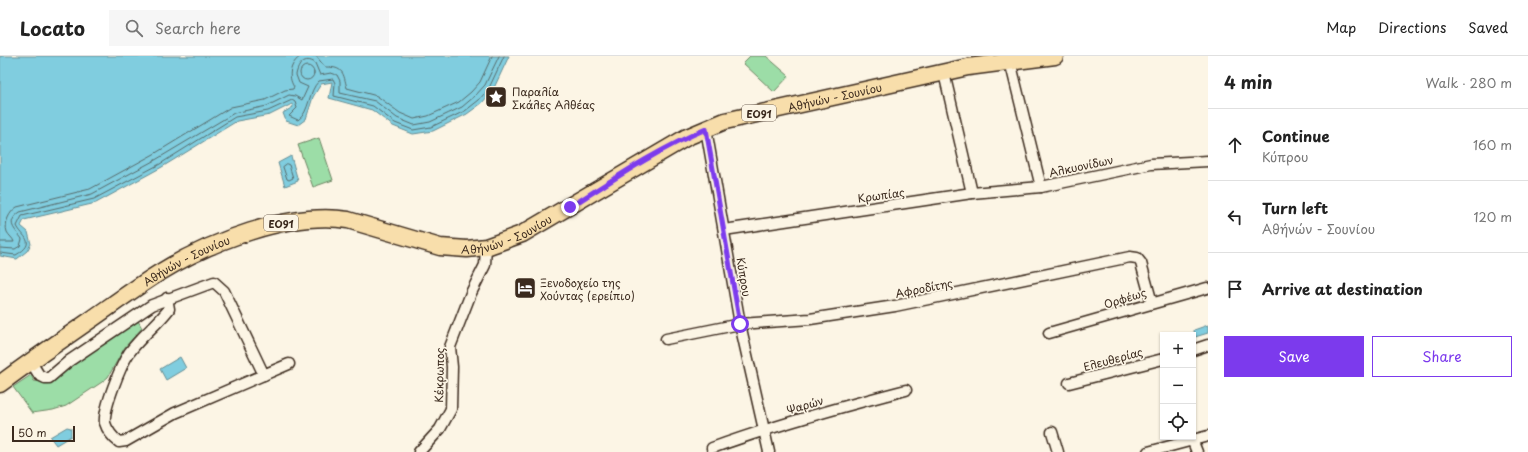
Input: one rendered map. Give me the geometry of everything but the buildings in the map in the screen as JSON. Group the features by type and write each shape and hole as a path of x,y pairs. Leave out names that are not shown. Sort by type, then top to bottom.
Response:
{"main road":[{"name":"Αθήνών - Σουνίου","path":"0,384 166,269 229,240 276,224 314,218 335,218 348,220 440,247 467,249 486,247 522,234 644,161 687,137 706,129 746,116 944,73 1010,61 1054,56"}],"street":[{"name":"Αλκυονίδων","path":"1010,61 1042,187 1152,164 1208,161"},
{"path":"944,73 972,193"},
{"name":"Κύπρου","path":"706,129 740,324 762,430 769,452"},
{"name":"Κρωπίας","path":"724,230 972,193 1042,187"},
{"name":"Κέκρωπος","path":"419,452 440,429 451,409 452,367 450,347 466,304 485,264 486,247"},
{"name":"Αφροδίτης","path":"666,339 740,324 810,319 895,306 1130,257 1137,258 1141,263 1152,303"},
{"path":"31,362 39,374 45,378 49,378 69,361 152,305 209,282 214,282 224,291 264,375"},
{"name":"Ορφέως","path":"1050,334 1207,288"},
{"path":"167,298 168,309 129,353 118,374 106,415 105,424 114,439 119,442 126,441 175,413 289,364"},
{"path":"1196,349 1208,345"},
{"name":"Ελευθερίας","path":"1069,383 1160,360"},
{"name":"Ψαρών","path":"712,448 762,430 906,390"},
{"path":"1052,432 1058,452"},
{"path":"1196,438 1208,436"},
{"path":"1148,452 1188,440"},
{"path":"1191,440 1197,452"}],"green space":[{"path":"750,56 766,56 789,76 774,92 743,63"},
{"path":"319,138 333,180 313,187 298,145"},
{"path":"137,319 142,328 125,347 108,377 66,406 53,410 32,413 13,387 31,375 34,381 48,383 66,368"}],"water":[{"path":"0,56 509,56 493,90 482,103 467,114 433,131 413,134 393,126 372,110 329,98 332,82 321,84 313,97 306,119 298,125 286,121 283,113 293,107 292,104 270,115 237,121 162,167 96,203 24,220 21,226 28,232 31,244 27,251 17,259 0,256"},
{"path":"291,156 298,181 285,186 278,163"},
{"path":"1208,325 1208,333 1196,337 1196,332 1194,332 1194,330"},
{"path":"180,357 186,368 166,380 160,369"},
{"path":"67,427 71,428 71,436 56,445 50,437"}],"place":[{"name":"Παραλία Σκάλες Αλθέας","path":"496,97"},
{"name":"Ξενοδοχείο της Χούντας (ερείπιο)","path":"525,288"}],"route":[{"path":"570,207 644,161 687,137 706,129 740,324"}]}
